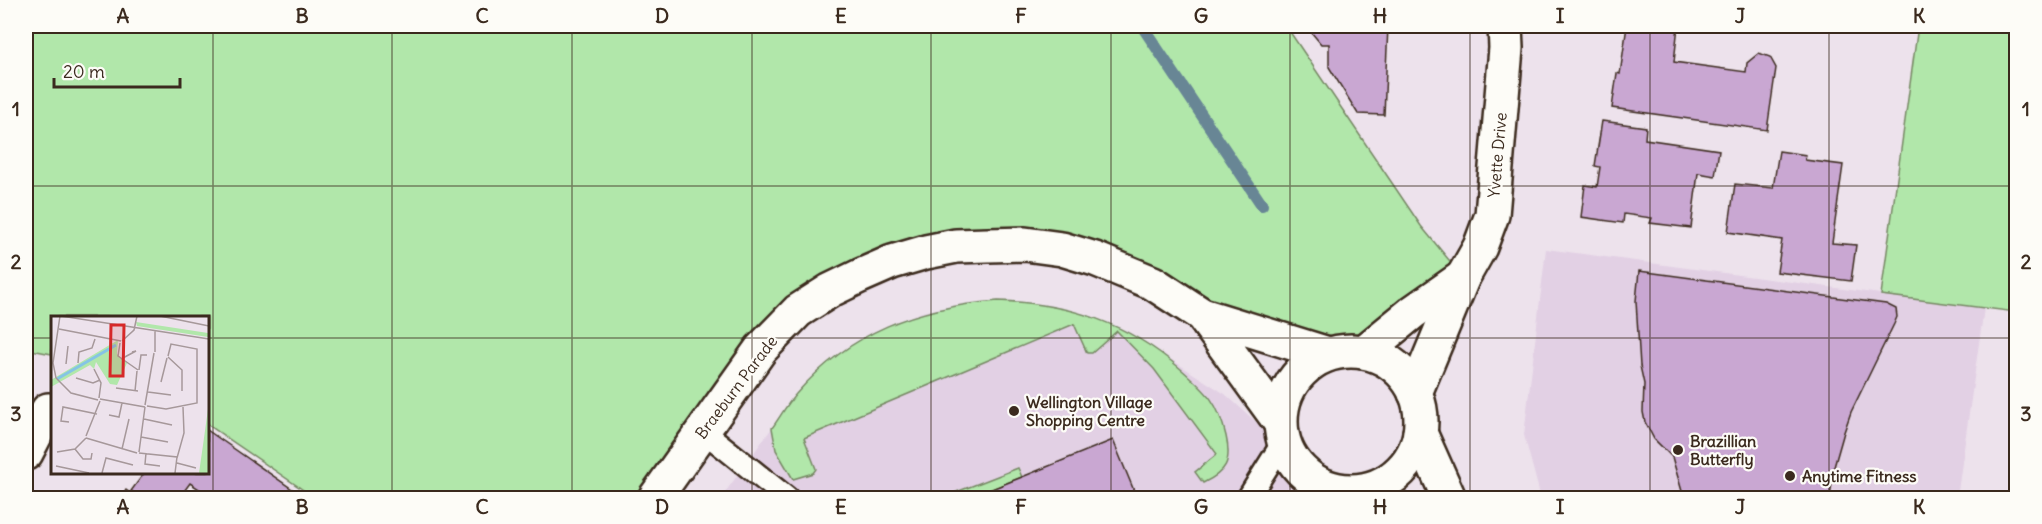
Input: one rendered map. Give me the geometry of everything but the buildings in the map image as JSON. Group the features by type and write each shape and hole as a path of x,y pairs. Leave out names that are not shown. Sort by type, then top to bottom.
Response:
{"street":[{"name":"Yvette Drive","path":"1416,393 1463,277 1480,246 1492,215 1506,48 1505,26"},
{"name":"Braeburn Parade","path":"656,498 761,349 798,311 833,289 860,276 892,262 926,252 956,246 987,244 1025,244 1062,249 1095,259 1153,283 1202,315 1328,354"},
{"name":"Yvette Drive","path":"1364,352 1413,312 1463,277"},
{"name":"Braeburn Parade","path":"1202,315 1281,432"},
{"path":"1345,351 1364,352 1385,360 1403,374 1416,393 1421,413 1420,433 1413,454 1399,473 1372,495 1340,491 1314,492 1292,460 1281,432 1284,400 1293,380 1308,365 1328,354 1345,351"},
{"path":"26,453 48,410"},
{"path":"1420,433 1449,498"}],"lane":[{"path":"702,430 787,498"},
{"path":"1248,498 1281,432"}],"shaded area":[{"path":"1546,249 1984,308 1957,498 1541,498 1524,435"},
{"name":"Wellington Village Shopping Centre","path":"998,301 1050,305 1091,316 1127,331 1225,394 1341,498 721,498 796,395 820,370 850,346 875,331 922,312 956,305"}],"green space":[{"path":"26,26 1286,26 1421,226 1463,277 1364,352 1336,352 1025,244 833,289 655,498 315,498 208,425 208,316 51,316 51,354 26,349"},
{"path":"1918,26 2016,26 2016,312 1881,295"},
{"path":"998,301 1073,311 1119,328 1162,354 1199,385 1215,406 1223,424 1228,445 1227,459 1222,470 1203,483 1195,472 1217,454 1154,369 1117,331 1092,353 1087,353 1074,324 804,438 816,469 813,473 793,479 776,450 772,428 793,398 817,372 863,338 887,326 940,309"},
{"path":"1018,468 1022,477 969,498 941,498"}],"waterway":[{"path":"1142,26 1262,205"}],"place":[{"name":"Wellington Village Shopping Centre","path":"1014,411"},
{"name":"Brazillian Butterfly","path":"1678,450"},
{"name":"Anytime Fitness","path":"1790,476"}]}
